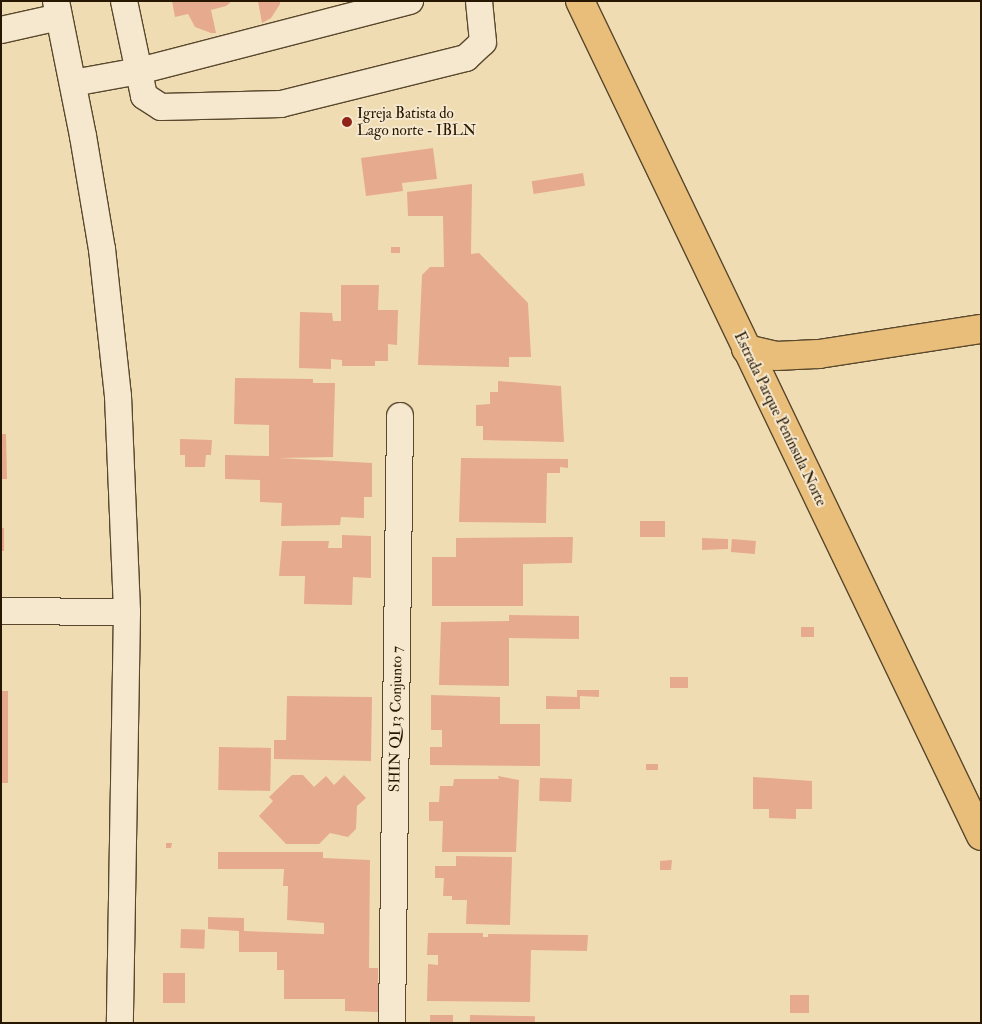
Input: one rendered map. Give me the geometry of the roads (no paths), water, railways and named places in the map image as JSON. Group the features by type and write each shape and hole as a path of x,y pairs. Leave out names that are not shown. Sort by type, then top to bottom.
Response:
{"main road":[{"name":"Estrada Parque Península Norte","path":"580,1 981,836"},
{"path":"746,349 776,356 819,354 981,329"}],"street":[{"path":"124,1 144,96 162,107 281,104 466,58 483,42 479,1"},
{"path":"73,83 139,71 410,1"},
{"path":"1,30 57,9 73,83 102,250 118,396 127,612 120,1023"},
{"name":"SHIN QI 13 Conjunto 7","path":"392,1023 400,416"},
{"path":"1,611 127,612"}],"place":[{"name":"Igreja Batista do Lago norte - IBLN","path":"347,122"}]}
